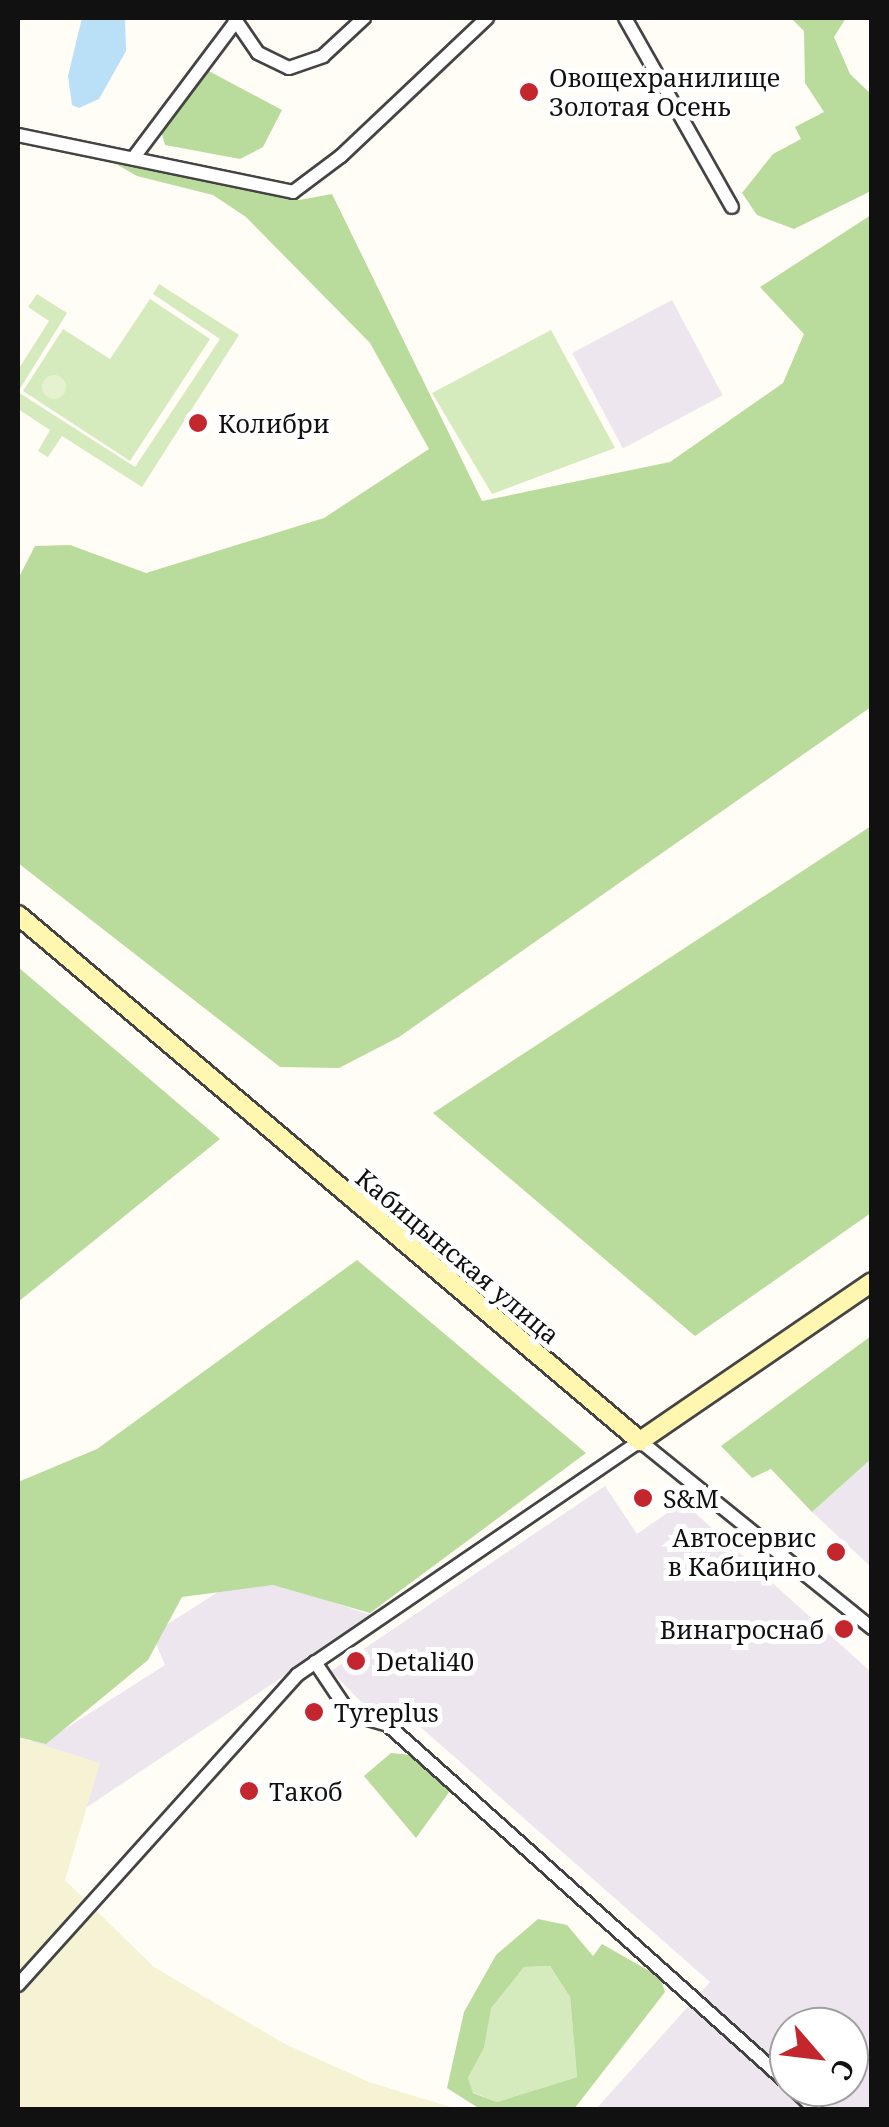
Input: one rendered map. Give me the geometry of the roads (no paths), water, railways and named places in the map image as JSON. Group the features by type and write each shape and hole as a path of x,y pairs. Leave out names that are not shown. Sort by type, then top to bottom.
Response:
{"street":[{"path":"134,157 235,19 258,53 289,68 323,56 364,18"},
{"path":"18,135 292,192 342,156 487,18"},
{"path":"626,18 732,207"},
{"name":"Кабицынская улица","path":"18,915 640,1441 872,1628"},
{"path":"18,1984 315,1662 872,1282"},
{"path":"315,1662 350,1714 388,1725 769,2066"}],"water":[{"path":"82,18 125,18 126,51 99,99 79,108 72,105 68,76"}],"place":[{"name":"Овощехранилище Золотая Осень","path":"529,92"},
{"name":"Колибри","path":"198,423"},
{"name":"S&M","path":"643,1498"},
{"name":"Автосервис в Кабицино","path":"836,1552"},
{"name":"Винагроснаб","path":"844,1629"},
{"name":"Detali40","path":"356,1661"},
{"name":"Tyreplus","path":"314,1712"},
{"name":"Такоб","path":"249,1791"}]}
